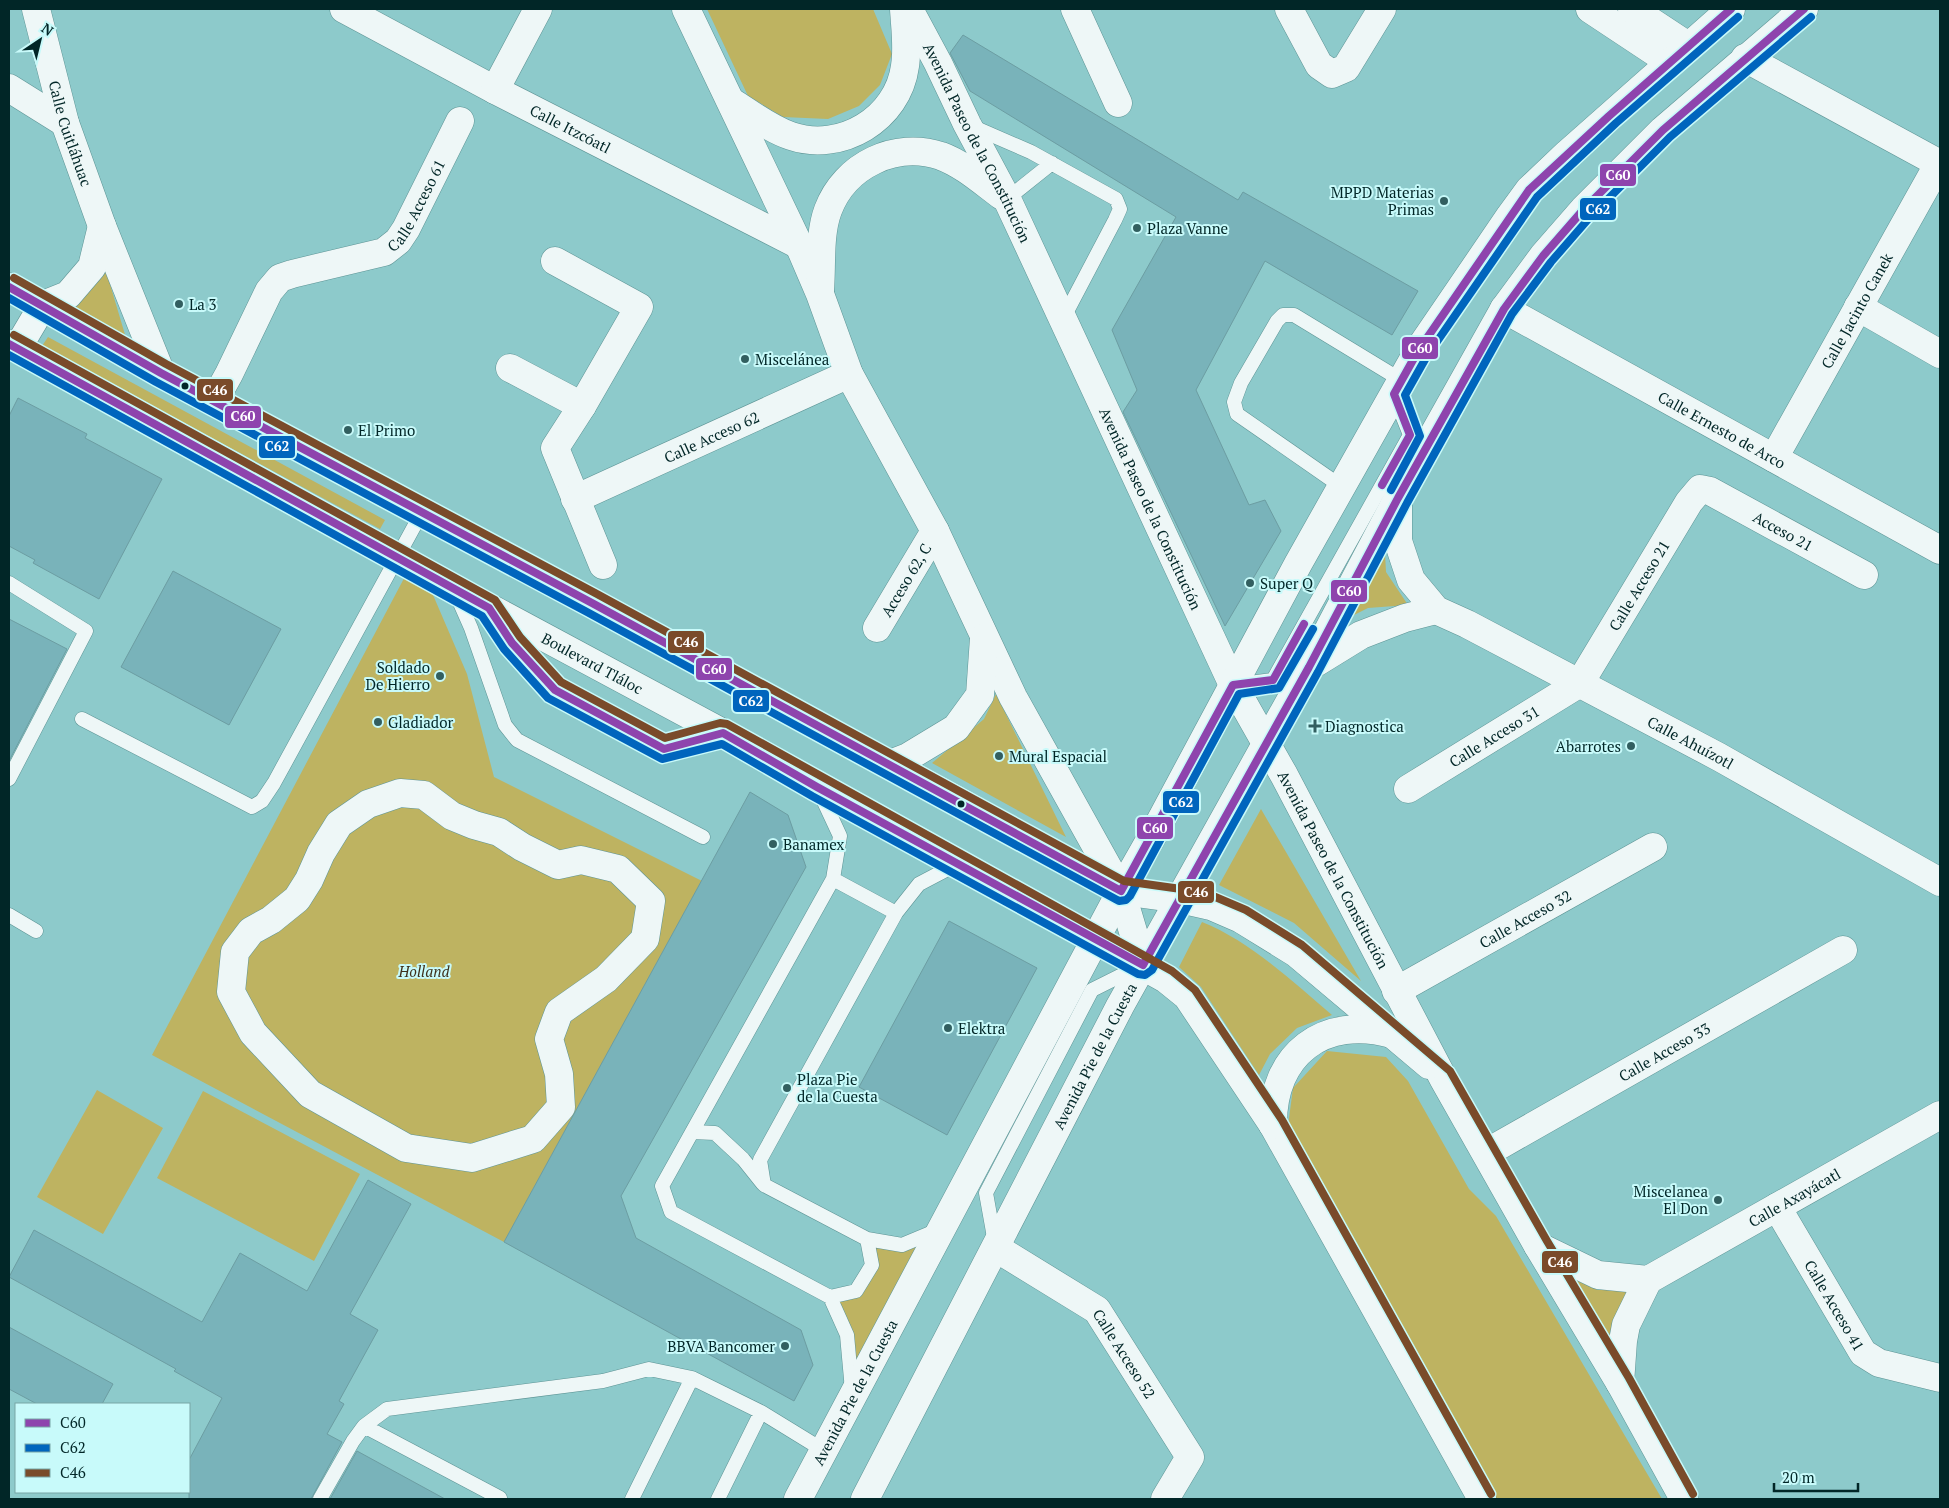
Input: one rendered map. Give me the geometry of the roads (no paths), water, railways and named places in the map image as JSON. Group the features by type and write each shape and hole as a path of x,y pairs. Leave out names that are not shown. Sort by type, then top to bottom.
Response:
{"street":[{"name":"Calle Cuitláhuac","path":"36,9 65,123 102,226 161,373"},
{"name":"Calle Itzcóatl","path":"344,9 495,90 799,245"},
{"path":"495,90 538,9"},
{"path":"686,9 799,245 820,294 849,374 935,531 1013,697 1121,891 1143,965 1166,979 1187,996 1273,1125 1482,1499"},
{"path":"732,102 775,129 791,136 825,141 842,138 857,132 872,123 884,111 894,98 901,82 905,66 906,49 904,9"},
{"name":"Avenida Paseo de la Constitución","path":"909,9 1007,200 1233,685 1443,1078 1538,1246 1620,1383 1684,1499"},
{"path":"1075,9 1118,103"},
{"path":"1290,9 1319,65 1332,74 1346,68 1382,9"},
{"path":"1590,9 1679,54"},
{"path":"1632,9 1679,54"},
{"name":"Avenida Pie de la Cuesta","path":"798,1499 1121,891 1418,351 1529,190 1679,54 1732,9"},
{"name":"Avenida Pie de la Cuesta","path":"865,1499 1143,965 1309,667 1398,498 1504,309 1543,256 1584,209 1663,130 1804,9"},
{"path":"1746,58 1940,163"},
{"path":"9,88 65,123"},
{"name":"Calle Acceso 61","path":"214,401 269,291 280,278 384,252 398,241 406,229 460,121"},
{"path":"820,294 824,230 828,211 835,194 860,167 878,158 909,151 926,152 956,164 1007,200"},
{"name":"Calle Jacinto Canek","path":"1774,458 1940,163"},
{"path":"13,346 43,305 68,296 92,267 102,226"},
{"path":"555,262 639,307 582,406 555,448 574,499 603,565"},
{"path":"9,287 161,373 890,764 1121,891 1180,899 1211,906 1242,919 1296,952 1443,1078"},
{"path":"1858,307 1940,354"},
{"name":"Calle Ernesto de Arco","path":"1504,309 1940,550"},
{"name":"Boulevard Tláloc","path":"13,346 489,608 723,733 817,787 1143,965"},
{"path":"510,368 582,406"},
{"name":"Calle Acceso 62","path":"574,499 849,374"},
{"name":"Acceso 21","path":"1700,489 1710,490 1864,575"},
{"name":"Calle Acceso 21","path":"1580,683 1690,502 1700,489"},
{"name":"Calle Ahuízotl","path":"1398,498 1398,541 1412,580 1436,610 1467,624 1719,757 1940,882"},
{"name":"Acceso 62, C","path":"877,628 935,531"},
{"path":"1309,667 1361,635 1405,618 1436,610"},
{"path":"890,764 908,756 956,728 980,695 984,638"},
{"name":"Calle Acceso 31","path":"1408,789 1580,683"},
{"path":"400,793 424,795 452,816 499,832 522,848 558,865 581,860 618,869 651,901 645,939 606,979 559,1012 549,1039 559,1074 561,1107 533,1139 472,1158 406,1148 310,1094 253,1033 230,992 235,952 251,931 271,920 297,899 309,880 320,853 339,824 368,804 400,793"},
{"name":"Calle Acceso 32","path":"1396,991 1653,847"},
{"name":"Calle Acceso 33","path":"1486,1153 1843,950"},
{"path":"1273,1125 1276,1091 1282,1075 1292,1060 1304,1048 1319,1038 1337,1031 1355,1028 1375,1029 1393,1034"},
{"name":"Calle Axayácatl","path":"1648,1280 1940,1115"},
{"name":"Calle Acceso 41","path":"1778,1207 1863,1353 1879,1363 1929,1375"},
{"path":"1538,1246 1598,1275 1648,1280 1626,1325 1620,1383"},
{"name":"Calle Acceso 52","path":"996,1248 1097,1310 1190,1457 1165,1499"}],"lane":[{"path":"967,124 1052,163 1116,199 1120,209 1063,319"},
{"path":"1007,200 1052,163"},
{"path":"1233,685 1273,680 1410,435 1398,387 1294,315 1283,315 1241,383 1234,402 1237,414 1342,487"},
{"path":"82,720 252,807 262,801 274,783 422,512"},
{"path":"9,583 86,632 9,779"},
{"path":"453,588 471,628 506,725 517,740 703,837"},
{"path":"489,608 512,643 555,690 619,725 664,749 723,733"},
{"path":"817,787 840,836 832,879 662,1186 672,1212 830,1297 847,1335 853,1395"},
{"path":"764,1184 760,1160 896,913 920,884 957,864"},
{"path":"832,879 896,913"},
{"path":"9,915 36,931"},
{"path":"692,1132 715,1133 743,1159 764,1184 867,1239 902,1245 941,1228"},
{"path":"830,1297 856,1291 872,1265 867,1239"},
{"path":"320,1499 353,1441 364,1426 387,1409 603,1381 650,1369 692,1378 761,1412 823,1450"},
{"path":"632,1499 692,1378"},
{"path":"718,1499 761,1412"},
{"path":"364,1426 500,1498"}],"place":[{"name":"MPPD Materias Primas","path":"1444,201"},
{"name":"Plaza Vanne","path":"1137,228"},
{"name":"La 3","path":"179,304"},
{"name":"Miscelánea","path":"745,359"},
{"name":"El Primo","path":"348,430"},
{"name":"Super Q","path":"1250,583"},
{"name":"Soldado De Hierro","path":"440,676"},
{"name":"Gladiador","path":"378,722"},
{"name":"Diagnostica","path":"1315,726"},
{"name":"Abarrotes","path":"1631,746"},
{"name":"Mural Espacial","path":"999,756"},
{"name":"Banamex","path":"773,844"},
{"name":"Elektra","path":"948,1028"},
{"name":"Plaza Pie de la Cuesta","path":"787,1088"},
{"name":"Miscelanea El Don","path":"1718,1200"},
{"name":"BBVA Bancomer","path":"785,1346"}],"park label":[{"name":"Holland","path":"424,971"}]}
